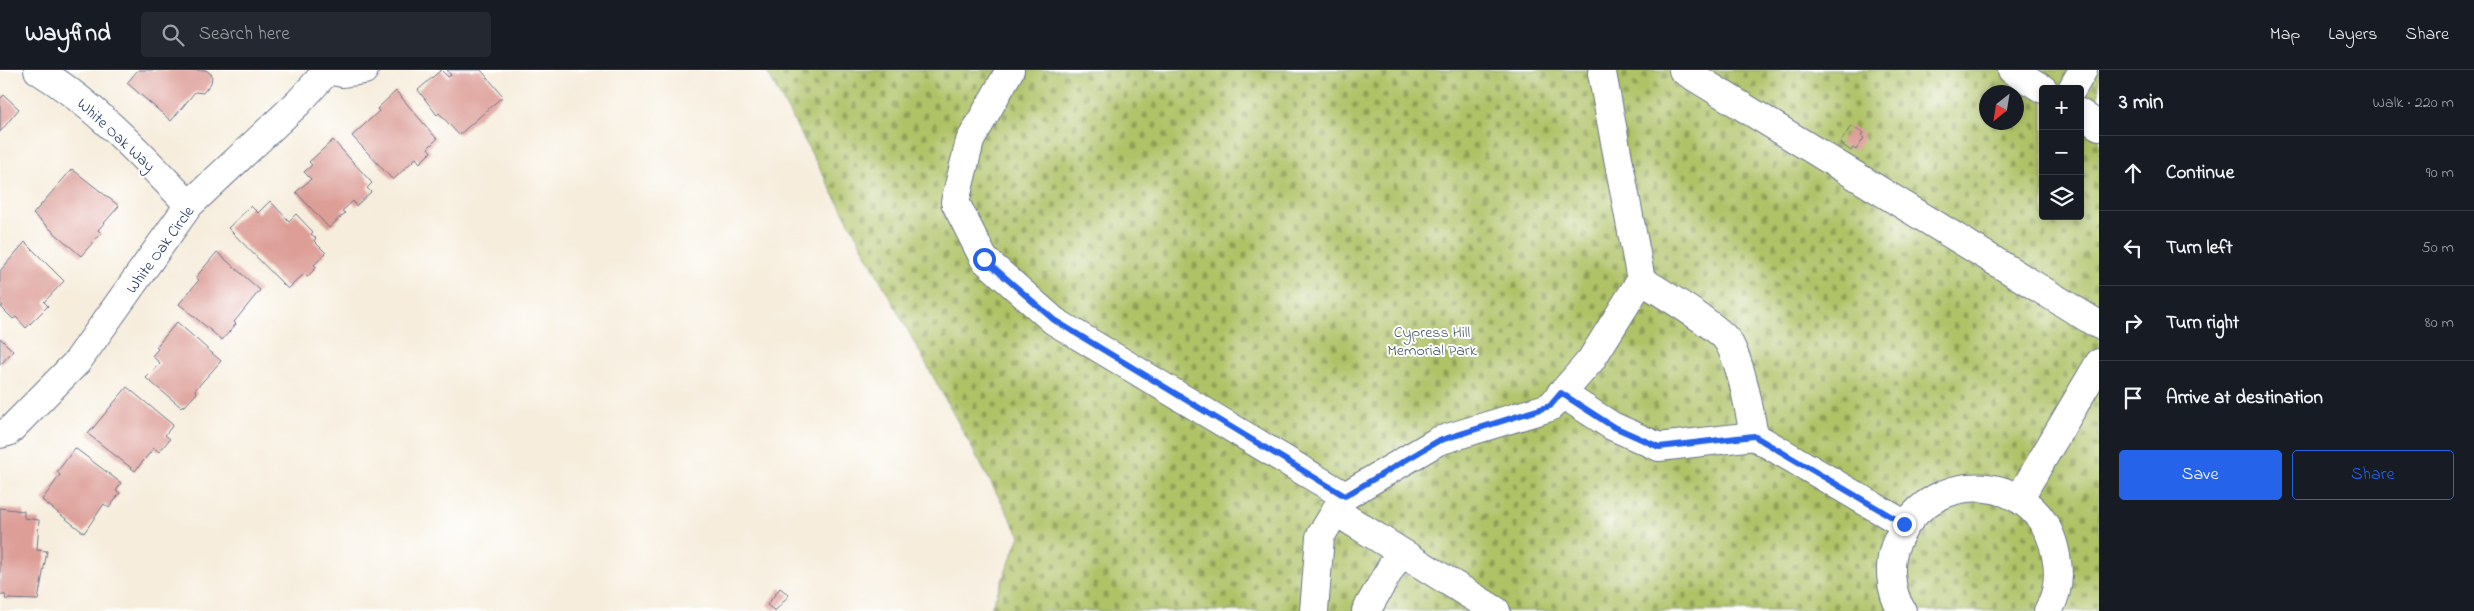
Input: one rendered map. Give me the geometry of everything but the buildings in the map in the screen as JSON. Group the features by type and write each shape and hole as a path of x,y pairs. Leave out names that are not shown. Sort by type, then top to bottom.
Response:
{"street":[{"name":"White Oak Way","path":"38,70 68,88 124,137 189,206"},
{"name":"White Oak Circle","path":"0,434 8,432 77,362 189,206 298,104 329,70 343,73 364,70"},
{"path":"1010,70 970,142 955,202 984,259 1054,320 1340,504 1400,552 1496,611"},
{"path":"1683,70 2099,325"},
{"path":"2012,70 2039,87"},
{"path":"2074,85 2083,70"},
{"path":"1314,611 1320,537 1340,504 1438,441 1550,406 1591,360 1641,280 1603,71"},
{"path":"2084,116 2099,126"},
{"path":"1641,280 1678,303 1729,341 1745,391 1754,436"},
{"path":"2020,499 2099,363"},
{"path":"1561,393 1612,426 1659,447 1754,436 1904,524"},
{"path":"1902,611 1898,605 1891,578 1893,550 1904,524 1922,505 1944,492 1970,487 1995,489 2020,499 2041,518 2054,543 2059,572 2054,600 2048,611"},
{"path":"1366,611 1400,552"}],"green space":[{"name":"Cypress Hill Memorial Park","path":"766,70 2099,70 2099,611 990,611 1020,536"}],"route":[{"path":"984,259 1054,320 1345,496 1438,441 1550,406 1561,393 1612,426 1659,447 1703,440 1754,436 1904,524"}]}
